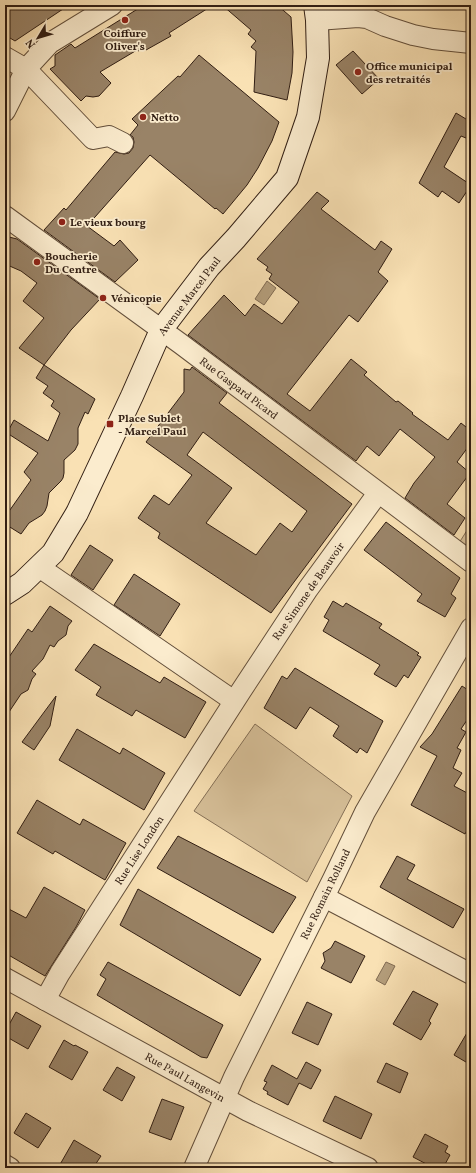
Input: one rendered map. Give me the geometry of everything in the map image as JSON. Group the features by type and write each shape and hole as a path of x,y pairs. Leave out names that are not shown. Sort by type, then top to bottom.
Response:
{"main road":[{"name":"Avenue Marcel Paul","path":"5,594 22,583 53,553 77,513 161,330 209,267 287,178 308,116 318,58 316,12"}],"street":[{"path":"5,111 26,69 50,43 112,5"},
{"path":"316,12 367,18 385,26 413,35 433,39 471,43"},
{"path":"5,57 26,69 93,139 109,136 123,143"},
{"name":"Rue Gaspard Picard","path":"5,216 161,330 471,562"},
{"name":"Rue Simone de Beauvoir","path":"238,696 308,589 378,493"},
{"path":"39,567 238,696"},
{"name":"Rue Romain Rolland","path":"194,1168 224,1098 368,807 471,628"},
{"name":"Rue Lise London","path":"45,1000 63,968 238,696"},
{"path":"324,897 471,974"},
{"name":"Rue Paul Langevin","path":"5,978 248,1112 368,1168"},
{"path":"5,1165 10,1168"}],"shaded area":[{"path":"267,281 276,288 264,305 255,299"},
{"path":"471,524 471,552 459,543"},
{"path":"255,724 352,796 307,882 194,811"},
{"path":"386,962 395,966 385,985 376,980"}],"building":[{"path":"5,5 69,5 15,41 5,35"},
{"path":"144,5 213,5 169,33 171,36 146,50 144,48 138,51 137,50 100,72 111,83 99,96 86,96 81,101 50,69 55,66 55,55 71,44 75,48"},
{"path":"222,5 277,5 291,17 293,52 292,73 287,100 254,92 256,51 251,47 256,41 248,34 251,30"},
{"name":"Office municipal des retraités","path":"353,51 379,79 362,94 336,65"},
{"path":"199,55 279,122 272,141 247,185 223,214 150,155 87,226 114,246 120,240 138,260 115,282 44,230 64,208 66,210 115,152 124,154 129,153 133,148 134,142 133,137 130,135 138,125 132,119 178,76 180,77"},
{"path":"456,113 471,122 471,140 461,136 444,167 471,185 459,203 442,191 438,197 419,183"},
{"path":"317,192 329,201 321,209 375,250 381,241 392,249 378,272 388,281 358,322 349,315 287,394 310,411 351,359 367,372 364,375 396,402 398,401 413,413 412,414 448,440 461,423 471,431 471,443 457,462 470,473 447,504 465,518 454,535 405,498 414,483 435,457 400,429 379,456 367,446 356,461 188,335 224,295 245,316 254,304 282,324 299,302 269,279 272,274 266,270 268,267 257,259"},
{"path":"5,236 17,239 100,299 71,330 44,365 19,348 44,318 23,301 37,283 21,271 5,264"},
{"path":"44,365 95,399 88,414 85,412 78,428 78,444 75,450 64,460 63,478 49,493 45,511 42,515 29,523 21,534 5,524 5,517 31,480 24,472 38,453 7,433 14,420 48,441 60,413 51,406 54,401 43,393 48,386 36,378"},
{"path":"192,367 227,393 219,403 352,504 271,613 158,538 160,533 138,518 154,495 169,505 192,475 146,442 184,392 184,369 190,370","holes":["203,432 307,511 292,532 280,523 256,555 206,523 232,488 187,455"]},
{"path":"386,522 460,578 451,594 456,598 445,617 417,601 422,594 364,550"},
{"path":"90,545 113,560 93,590 71,575"},
{"path":"134,574 180,604 160,636 114,605"},
{"path":"333,601 343,607 346,603 382,624 379,628 419,653 417,655 421,657 408,678 404,675 396,687 374,674 380,665 323,631 329,620 324,617"},
{"path":"50,606 72,621 68,626 66,635 58,641 54,647 50,645 43,659 32,671 36,674 32,679 28,690 21,694 5,718 5,663 28,629 32,632"},
{"path":"94,644 160,683 164,677 206,702 185,738 136,710 132,716 96,695 101,687 75,670"},
{"path":"295,668 383,721 367,753 360,748 357,753 333,736 339,726 310,707 296,729 264,708 282,676 287,679"},
{"path":"462,686 471,692 471,714 461,729 466,732 457,748 461,750 453,768 462,773 454,786 471,795 471,823 465,834 411,805 437,756 420,747 432,734"},
{"path":"56,696 50,726 34,750 22,742"},
{"path":"77,729 120,754 123,748 165,773 144,810 59,760"},
{"path":"37,800 80,825 83,819 126,843 105,880 55,851 53,854 17,833"},
{"path":"178,836 296,897 273,933 157,868"},
{"path":"397,856 415,865 407,879 464,909 453,928 380,887"},
{"path":"44,887 85,910 45,976 5,953 5,907 26,918"},
{"path":"138,889 261,959 240,996 120,925"},
{"path":"335,941 365,956 351,983 321,968 325,961 323,953 331,948"},
{"path":"108,962 223,1025 207,1058 201,1057 97,995 106,979 100,975"},
{"path":"413,991 438,1004 429,1021 431,1023 421,1040 393,1024"},
{"path":"307,1002 332,1014 318,1045 292,1033"},
{"path":"16,1012 41,1026 28,1049 5,1036 5,1032"},
{"path":"471,1026 471,1065 454,1055"},
{"path":"64,1040 88,1052 72,1080 49,1067"},
{"path":"306,1062 321,1070 311,1089 299,1083 288,1105 267,1094 268,1092 263,1089 267,1082 264,1081 272,1065 297,1079"},
{"path":"386,1063 408,1073 400,1093 377,1082"},
{"path":"117,1067 135,1077 122,1101 103,1090"},
{"path":"335,1096 372,1114 361,1139 323,1121"},
{"path":"162,1099 184,1107 171,1140 149,1132"},
{"path":"26,1113 51,1128 38,1148 14,1133"},
{"path":"425,1134 448,1146 445,1152 450,1155 443,1168 434,1168 413,1157"},
{"path":"74,1140 101,1156 93,1168 58,1168"}],"place":[{"name":"Coiffure Oliver's","path":"125,20"},
{"name":"Office municipal des retraités","path":"358,72"},
{"name":"Netto","path":"143,117"},
{"name":"Le vieux bourg","path":"62,222"},
{"name":"Boucherie Du Centre","path":"37,262"},
{"name":"Vénicopie","path":"103,298"},
{"name":"Place Sublet - Marcel Paul","path":"110,424"}]}
